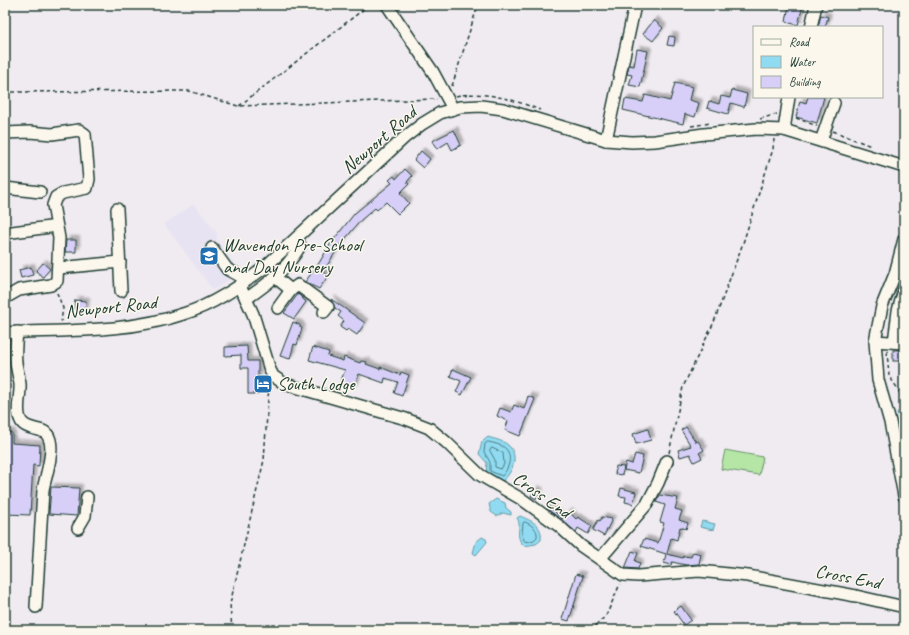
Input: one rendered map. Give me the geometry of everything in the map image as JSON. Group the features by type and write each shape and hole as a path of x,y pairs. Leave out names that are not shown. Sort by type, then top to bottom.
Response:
{"street":[{"path":"387,5 433,72 453,109"},
{"path":"606,140 635,5"},
{"path":"811,26 816,5"},
{"path":"779,130 786,113 789,98"},
{"path":"821,140 834,102"},
{"name":"Newport Road","path":"5,333 102,329 163,320 202,307 244,283 297,238 404,138 422,124 440,113 453,109 481,106 503,108 606,140 632,142 655,141 704,134 779,130 821,140 880,161 904,167"},
{"path":"5,133 30,132 52,134 79,130 85,134 89,179 87,188 47,195 5,188"},
{"path":"5,298 23,289 51,285 58,279 59,238 53,206 47,195"},
{"path":"117,209 121,291"},
{"path":"5,233 50,228"},
{"path":"246,299 275,277 290,260 300,246 297,238"},
{"path":"904,239 895,274 882,306 875,341 878,380 890,422 904,496"},
{"path":"212,248 227,269 244,283 246,299 259,332 270,370"},
{"path":"59,268 120,262"},
{"path":"275,277 291,290"},
{"path":"278,308 291,290 298,285 328,307 324,312"},
{"path":"875,341 895,343 898,311 904,290"},
{"path":"17,332 16,361 20,385 19,413 21,420 26,426 42,430 48,435 51,443 48,472 43,490 36,607"},
{"name":"Cross End","path":"270,370 273,376 285,384 406,419 429,428 446,442 480,475 523,500 600,559 623,574 638,576 698,570 741,575 856,596 903,607"},
{"path":"600,559 647,504 658,484 667,461"},
{"path":"78,528 85,516 87,497"}],"path":[{"path":"238,106 369,5"},
{"path":"448,98 478,5"},
{"path":"5,92 189,91 238,106 448,98 458,95 482,95 506,99 541,110"},
{"path":"753,121 786,113 875,148"},
{"path":"688,126 701,123 716,123"},
{"path":"667,461 684,388 714,322 743,242 779,130"},
{"path":"51,285 59,297 63,308 61,323"},
{"path":"895,343 889,376 898,389 904,403"},
{"path":"232,630 230,604 264,460 270,370"},
{"path":"590,630 606,616 623,574"}],"shaded area":[{"name":"Wavendon Pre-School and Day Nursery","path":"194,204 217,233 217,241 241,272 213,290 164,224"}],"green space":[{"path":"725,450 763,457 759,475 721,469"}],"water":[{"path":"897,412 904,412 904,427 901,429"},
{"path":"488,437 508,445 514,455 511,471 500,483 496,478 486,475 487,463 479,454 482,442"},
{"path":"496,499 505,503 506,508 511,512 511,515 503,513 497,516 491,512 489,504"},
{"path":"520,516 536,524 538,527 541,540 536,544 524,546 521,542 519,538 519,521 517,518"},
{"path":"702,521 715,524 713,530 700,527"},
{"path":"482,537 486,539 487,542 476,555 473,553 476,542"}],"building":[{"path":"789,5 803,5 798,25 786,22"},
{"path":"821,15 828,17 825,26 818,26"},
{"path":"654,20 663,28 653,41 643,34"},
{"path":"669,36 675,37 674,46 667,45"},
{"path":"637,49 648,51 640,87 629,85 632,75 627,74 629,65 634,66"},
{"path":"675,83 692,87 689,100 699,103 695,117 685,114 683,124 623,110 625,99 643,102 645,95 670,101"},
{"path":"732,90 747,94 744,107 731,103 728,114 707,108 709,101 719,104 721,96 730,98"},
{"path":"808,98 824,98 817,123 796,117 800,101 806,103"},
{"path":"454,130 461,145 452,150 448,142 437,149 432,141"},
{"path":"421,151 430,159 423,168 414,160"},
{"path":"405,169 412,176 407,182 409,184 400,193 409,203 398,214 386,202 377,210 375,208 361,220 340,245 323,272 328,276 319,289 305,282 331,243 355,213 392,183 389,180 394,176 396,179"},
{"path":"66,240 76,240 76,252 65,252"},
{"path":"43,263 50,269 43,277 36,271"},
{"path":"31,267 33,275 21,278 19,270"},
{"path":"298,294 306,302 294,319 284,313"},
{"path":"331,299 365,323 357,335 348,329 346,331 340,327 344,321 338,316 341,312 335,308"},
{"path":"75,300 86,301 85,311 74,309"},
{"path":"293,322 300,325 302,328 297,345 294,344 290,359 280,356"},
{"path":"247,346 248,361 258,361 258,394 248,394 248,368 241,368 241,355 225,356 225,347"},
{"path":"313,347 329,352 328,356 343,361 344,357 360,363 361,361 367,362 366,364 380,369 380,367 400,375 401,372 409,375 402,396 394,393 398,382 385,378 384,383 359,374 354,388 340,383 345,370 309,360"},
{"path":"893,350 904,350 904,361 893,361"},
{"path":"453,369 471,377 462,395 456,392 461,381 450,376"},
{"path":"528,396 535,399 520,436 505,430 508,421 497,416 500,408 511,412 514,405 524,409"},
{"path":"686,427 696,442 698,441 704,450 699,453 702,458 694,462 690,454 680,457 678,450 691,446 681,430"},
{"path":"648,429 651,440 636,444 633,434"},
{"path":"5,432 12,433 12,443 40,445 39,466 33,465 30,515 5,514"},
{"path":"635,454 643,456 639,473 624,470 626,462 632,464"},
{"path":"616,466 624,467 622,475 615,474"},
{"path":"51,487 79,488 77,516 49,514"},
{"path":"621,488 636,492 633,504 625,502 626,497 619,496"},
{"path":"535,489 540,492 536,499 531,496"},
{"path":"660,495 678,498 675,509 682,511 679,520 688,523 686,529 680,527 677,540 671,538 667,554 683,558 684,556 691,557 693,552 701,554 699,564 686,565 672,562 671,565 664,563 666,554 641,546 644,539 658,543 664,523 660,522 665,505 656,502"},
{"path":"549,506 562,519 569,512 576,519 578,517 592,526 588,534 578,528 576,532 547,509"},
{"path":"602,517 612,519 604,536 593,530 598,520 600,521"},
{"path":"632,551 638,553 635,561 640,563 638,569 625,568"},
{"path":"576,574 583,576 569,621 562,619"},
{"path":"681,606 691,620 684,625 674,611"}],"place":[{"name":"Wavendon Pre-School and Day Nursery","path":"209,256"},
{"name":"South Lodge","path":"263,384"}]}
